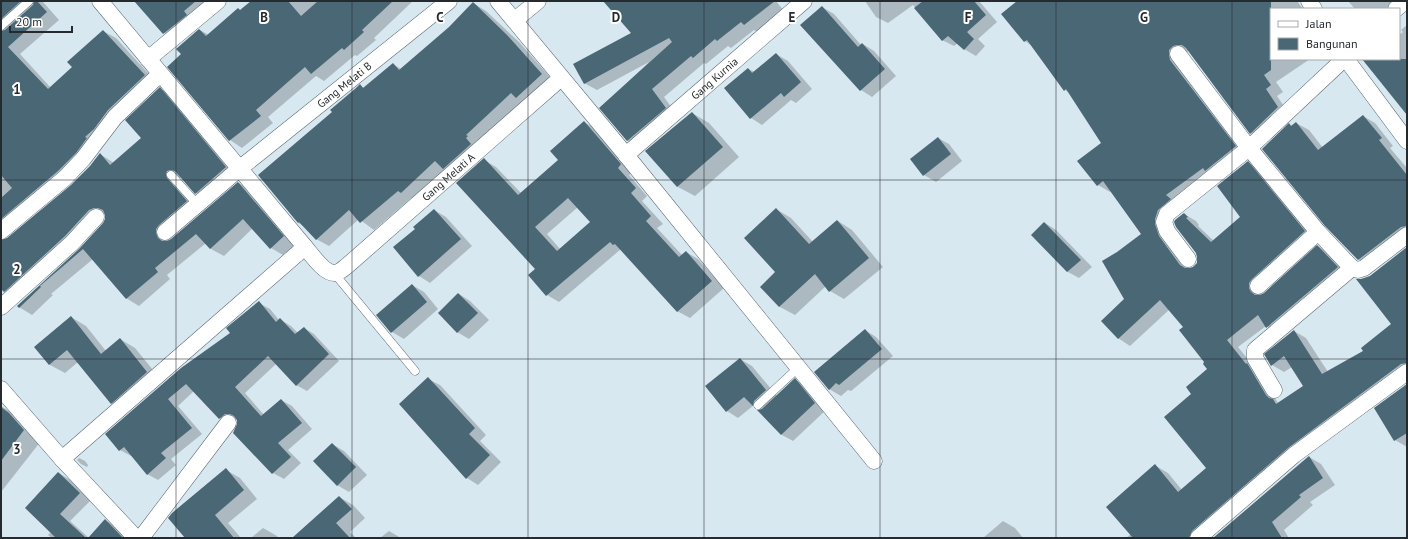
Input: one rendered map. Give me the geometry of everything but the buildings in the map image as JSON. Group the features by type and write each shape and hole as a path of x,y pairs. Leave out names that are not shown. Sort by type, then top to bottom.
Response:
{"street":[{"path":"100,1 322,267 334,273"},
{"path":"148,59 218,1"},
{"name":"Gang Melati B","path":"165,232 239,169 449,1"},
{"path":"498,1 626,155 874,461"},
{"path":"515,20 538,1"},
{"name":"Gang Kurnia","path":"626,155 804,1"},
{"path":"1397,8 1405,1"},
{"path":"1178,54 1249,148 1318,232 1352,268 1358,270 1364,268 1407,235"},
{"path":"1188,259 1167,231 1164,222 1167,214 1249,148 1344,60"},
{"path":"1346,60 1407,141"},
{"path":"1,231 65,178 83,159 115,116 160,74"},
{"name":"Gang Melati A","path":"334,273 340,272 561,78"},
{"path":"1,307 72,243 96,217"},
{"path":"1258,286 1318,232"},
{"path":"62,459 305,247"},
{"path":"1274,390 1255,358 1255,350 1352,268"},
{"path":"1198,538 1294,455 1407,372"},
{"path":"1,389 62,459 136,538"},
{"path":"141,538 228,423"}],"lane":[{"path":"1,26 29,1"},
{"path":"171,176 198,205"},
{"path":"334,273 416,371"},
{"path":"758,405 798,368"}]}
